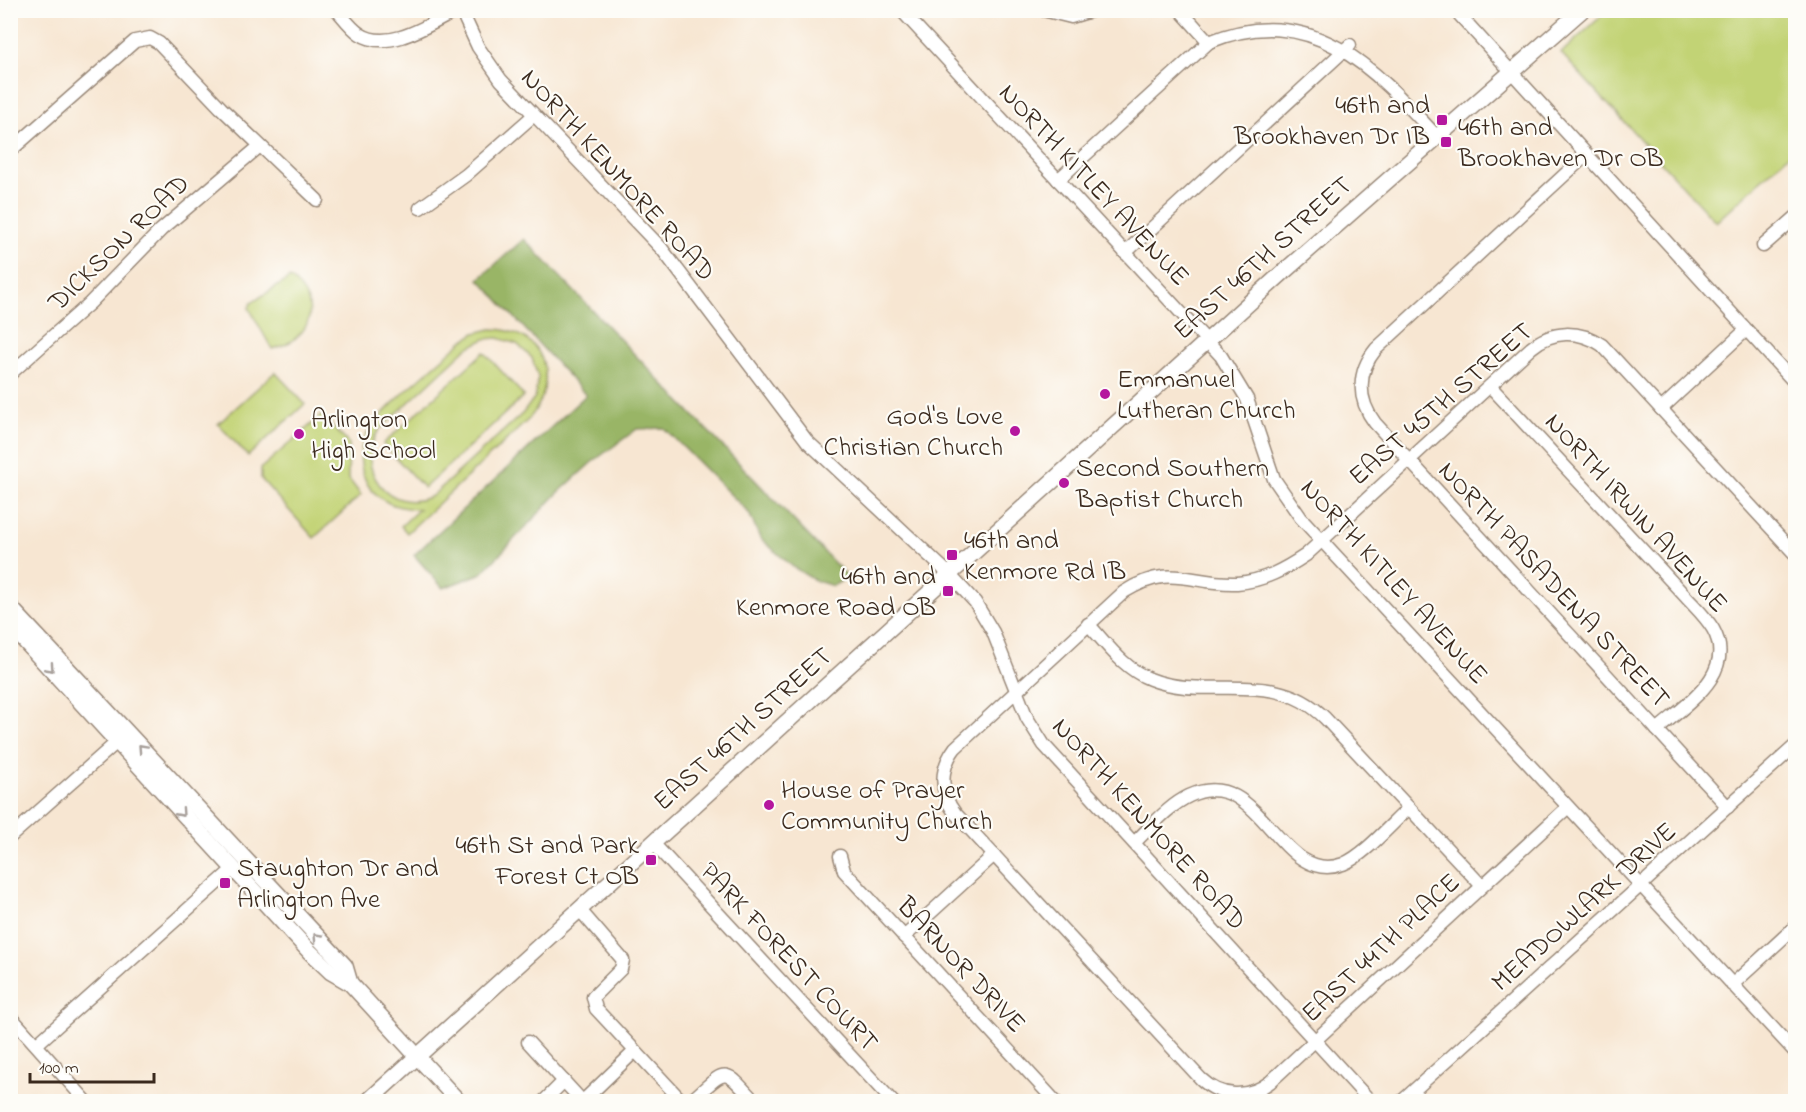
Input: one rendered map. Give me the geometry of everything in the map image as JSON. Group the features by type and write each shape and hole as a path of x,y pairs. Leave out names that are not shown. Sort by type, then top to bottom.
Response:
{"main road":[{"name":"EAST 46TH STREET","path":"366,1101 1208,340 1582,10"},
{"path":"10,607 345,966 350,983"},
{"path":"10,625 309,951 332,972 350,983 459,1101"}],"street":[{"path":"337,10 360,34 383,41 395,39 460,10"},
{"name":"NORTH KENMORE ROAD","path":"460,10 489,64 534,115 662,249 807,441 950,574 975,602 990,625 1029,721 1044,745 1371,1101"},
{"name":"NORTH KITLEY AVENUE","path":"900,10 1125,254 1208,340 1242,389 1278,486 1294,509 1796,1053"},
{"path":"1044,10 1067,17 1082,16 1094,10"},
{"path":"1180,10 1209,42"},
{"path":"1455,10 1585,156 1796,384"},
{"path":"1058,180 1209,42 1246,23 1284,19 1317,26 1350,45 1437,137"},
{"path":"10,150 135,41 147,37 159,43 260,146 317,200"},
{"path":"1125,254 1350,45"},
{"path":"420,208 466,175 534,115"},
{"name":"DICKSON ROAD","path":"10,374 90,303 161,230 260,146"},
{"name":"NORTH PASADENA STREET","path":"1585,156 1376,349 1365,365 1361,385 1363,400 1369,415 1409,460 1728,807"},
{"path":"1763,246 1796,217"},
{"path":"1746,330 1661,409 1796,555"},
{"name":"EAST 45TH STREET","path":"994,855 955,813 947,801 943,784 945,765 955,748 1124,592 1148,579 1171,575 1221,583 1259,579 1284,570 1322,540 1537,343 1552,336 1568,333 1584,336 1602,345 1661,409"},
{"name":"NORTH IRWIN AVENUE","path":"1490,386 1686,597 1715,632 1720,656 1714,674 1707,685 1657,730"},
{"path":"1088,624 1128,667 1156,681 1266,689 1300,699 1325,718 1482,886"},
{"path":"10,837 117,742"},
{"name":"MEADOWLARK DRIVE","path":"1401,1101 1596,924 1642,887 1796,745"},
{"path":"1134,843 1187,796 1206,791 1221,791 1236,796 1249,805 1303,860 1313,864 1333,866 1355,857 1409,808"},
{"name":"EAST 44TH PLACE","path":"994,855 1201,1079 1213,1089 1232,1095 1257,1090 1315,1040 1568,807"},
{"name":"PARK FOREST COURT","path":"653,843 893,1101"},
{"path":"904,937 994,855"},
{"name":"BARNOR DRIVE","path":"840,856 844,871 1056,1101"},
{"path":"37,1044 233,869"},
{"path":"579,909 622,956 621,969 596,992 593,1001 596,1009 681,1100 692,1100 719,1076 725,1074 734,1078 755,1101"},
{"path":"1732,985 1796,926"},
{"path":"10,1016 87,1101"},
{"path":"528,1041 583,1101 635,1051"},
{"path":"543,1101 564,1081"}],"green space":[{"path":"1607,11 1795,11 1795,149 1716,222 1561,53"},
{"path":"524,239 848,577 833,586 814,580 793,567 760,538 749,513 664,428 637,429 591,463 557,494 482,573 443,588 414,555 586,395 479,279"},
{"path":"290,278 301,288 307,299 310,310 308,320 296,338 272,349 249,308 251,303"},
{"path":"491,329 509,331 524,338 535,347 542,360 545,374 544,389 539,404 529,419 407,533 401,526 419,509 390,504 373,491 361,467 363,442 372,426 395,401 461,342 475,333","holes":["498,338 517,344 532,358 538,377 535,397 523,413 432,496 417,500 402,499 390,494 380,485 373,473 370,459 372,445 379,430 467,348 485,339"]},
{"path":"484,352 524,396 424,488 383,444"},
{"path":"275,372 305,404 248,456 218,424"},
{"path":"322,415 349,444 348,478 361,495 314,538 261,479 261,468"}],"place":[{"name":"46th and Brookhaven Dr IB","path":"1442,120"},
{"name":"46th and Brookhaven Dr OB","path":"1446,142"},
{"name":"Emmanuel Lutheran Church","path":"1105,394"},
{"name":"God's Love Christian Church","path":"1015,431"},
{"name":"Arlington High School","path":"299,434"},
{"name":"Second Southern Baptist Church","path":"1064,483"},
{"name":"46th and Kenmore Rd IB","path":"952,555"},
{"name":"46th and Kenmore Road OB","path":"948,591"},
{"name":"House of Prayer Community Church","path":"769,805"},
{"name":"46th St and Park Forest Ct OB","path":"651,860"},
{"name":"Staughton Dr and Arlington Ave","path":"225,883"}]}
